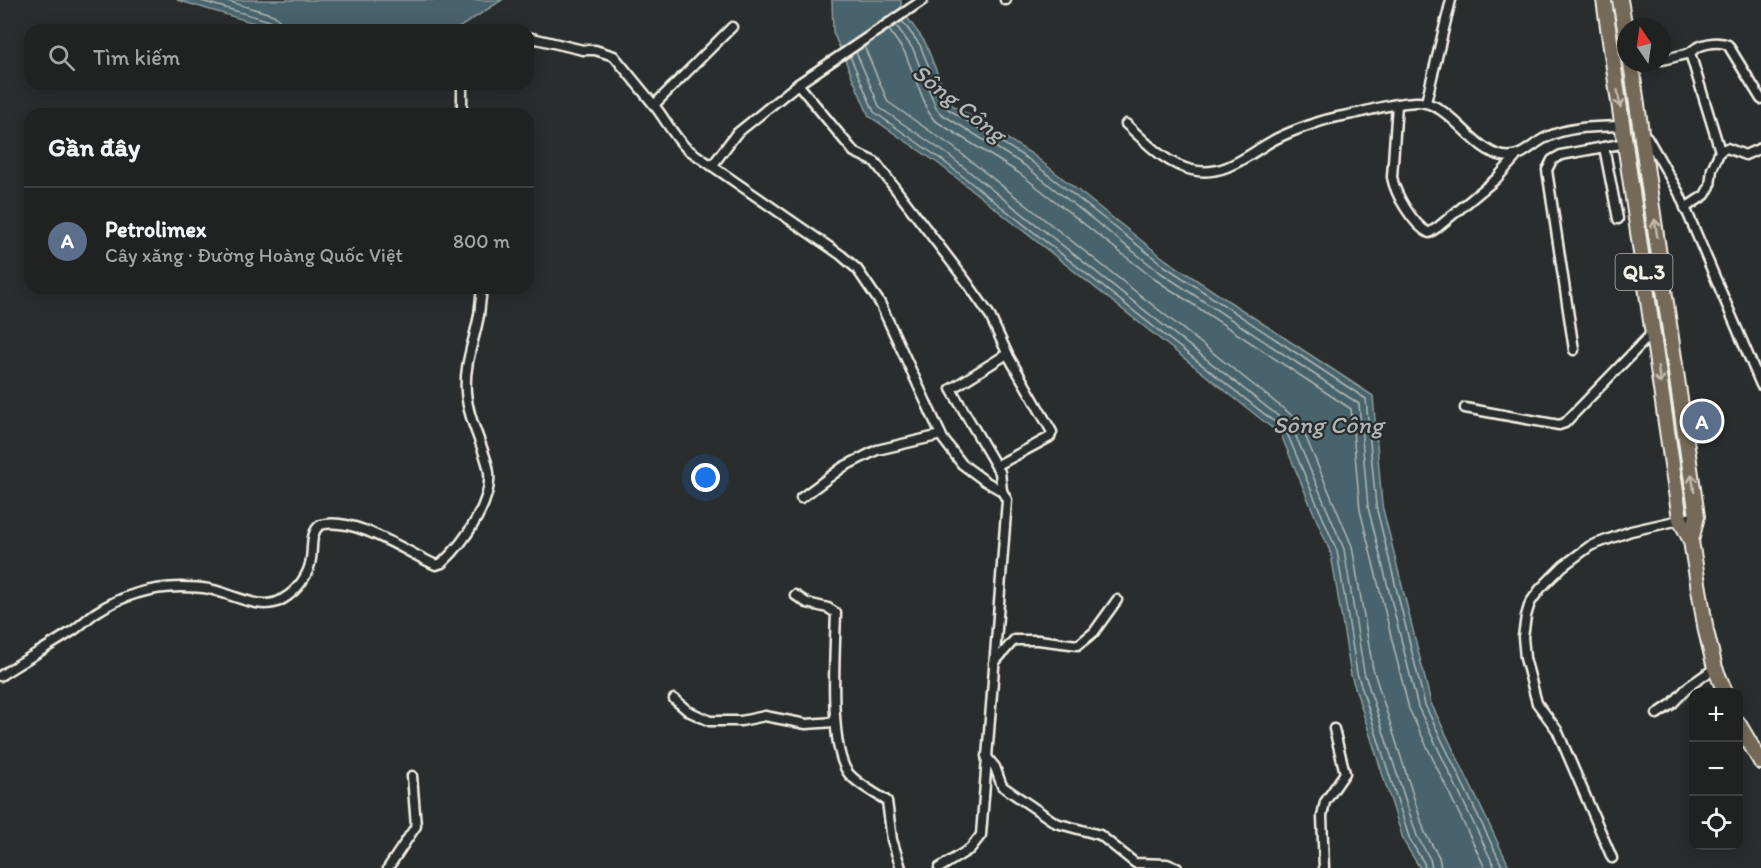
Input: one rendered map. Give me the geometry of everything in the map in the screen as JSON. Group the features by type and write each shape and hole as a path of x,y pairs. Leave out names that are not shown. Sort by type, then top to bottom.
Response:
{"highway":[{"name":"QL.3","path":"1604,0 1680,519 1691,541 1700,607 1715,668 1723,688"},
{"path":"1620,0 1623,18"},
{"name":"QL.3","path":"1632,72 1697,516 1691,541"},
{"path":"1624,135 1642,133"},
{"path":"1743,731 1761,762"}],"street":[{"path":"1426,102 1451,0"},
{"path":"712,166 736,134 798,84 921,2"},
{"path":"654,105 732,27"},
{"path":"534,38 615,56 668,123 677,140 686,148 841,255 857,269 880,303 942,435 962,464 1002,490"},
{"path":"1671,58 1714,43 1721,42 1728,45 1761,99"},
{"path":"1685,208 1705,195 1710,186 1712,169 1720,150 1690,53"},
{"path":"798,84 854,152 875,162 989,314 1007,354 1052,434 996,466"},
{"path":"462,90 462,108"},
{"path":"1126,124 1168,161 1193,171 1224,170 1247,159 1268,143 1318,122 1397,104 1426,102 1431,103 1482,146 1499,156 1515,158"},
{"path":"1397,104 1392,177 1394,187 1421,228 1429,232 1496,179 1515,158 1553,134 1572,129 1624,135"},
{"path":"1642,133 1660,158 1685,208 1761,386"},
{"path":"1574,350 1547,170 1552,160 1561,155 1604,147 1624,135"},
{"path":"1604,147 1618,219"},
{"path":"1720,150 1727,148 1745,155 1761,148"},
{"path":"0,676 116,600 161,587 207,589 268,604 281,601 292,593 304,578 311,562 313,534 320,525 327,523 359,529 387,540 436,565 442,563 457,547 483,507 489,480 489,467 477,439 466,393 467,357 481,294"},
{"path":"1465,408 1559,425 1565,423 1653,332"},
{"path":"939,868 970,849 981,836 1007,500 1002,490 1000,472 951,389 1007,354"},
{"path":"801,498 843,467 878,450 942,435"},
{"path":"1612,858 1557,729 1537,703 1525,658 1523,637 1526,616 1530,603 1540,589 1563,566 1590,546 1631,531 1697,516"},
{"path":"795,595 807,603 828,608 836,613 836,743 841,761 848,774 862,787 887,801 892,840 901,868"},
{"path":"993,664 1014,640 1038,640 1078,645 1094,632 1117,600"},
{"path":"1658,714 1672,704 1689,686 1715,668"},
{"path":"674,699 688,711 710,721 741,721 765,716 806,724 835,722"},
{"path":"1324,868 1321,833 1325,802 1345,773 1334,729"},
{"path":"986,756 995,767 1002,786 1056,823 1100,835 1135,862 1167,864 1177,868"},
{"path":"388,868 416,826 412,776"}],"water":[{"path":"177,0 502,0 465,24 258,24"},
{"name":"Sông Công","path":"832,0 901,0 901,9 925,42 949,103 1032,154 1166,260 1373,396 1382,505 1431,703 1510,868 1420,868 1404,842 1351,675 1331,554 1281,435 939,164 869,116 833,32"}],"place":[{"name":"Petrolimex","path":"1702,421"}]}
